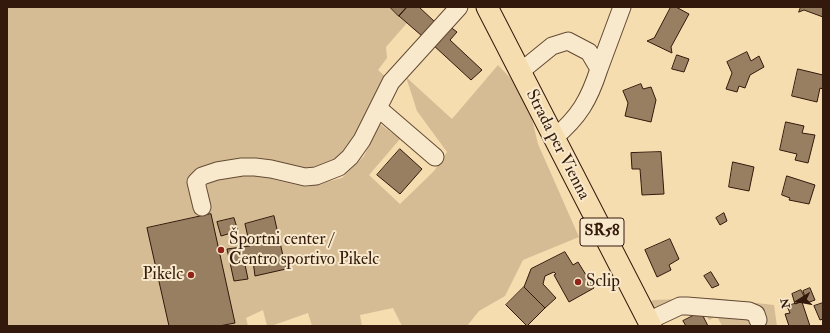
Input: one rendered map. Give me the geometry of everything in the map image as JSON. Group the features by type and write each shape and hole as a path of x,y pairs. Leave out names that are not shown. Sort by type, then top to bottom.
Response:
{"main road":[{"name":"Strada per Vienna","path":"487,7 649,323"}],"street":[{"path":"202,207 196,182 202,176 217,171 255,167 270,168 305,177 316,176 338,167 350,158 362,140 391,82 459,7"},
{"path":"554,138 569,125 583,108 593,89 622,7"},
{"path":"520,72 552,46 568,41 589,52 599,69"},
{"path":"378,108 435,156"},
{"path":"649,323 673,309 687,306 749,311 756,314 758,320"}],"shaded area":[{"path":"7,7 390,7 407,23 386,47 387,58 378,70 387,78 355,137 342,155 327,165 307,168 249,160 203,169 208,209 207,183 229,174 257,172 275,180 306,187 342,178 364,156 380,124 400,139 369,175 400,204 434,171 447,152 417,111 406,77 452,119 498,65 514,82 531,115 538,144 579,237 523,260 505,296 479,311 467,326 402,326 393,308 360,315 362,326 312,326 308,313 271,326 267,326 263,310 246,318 248,326 7,326"},
{"path":"713,298 774,305 777,326 722,326 717,316 709,320 704,311 748,315 753,318 754,321 762,319 760,312 751,307 672,301 654,308 651,302 653,300"}],"building":[{"path":"390,7 407,7 399,16"},
{"path":"407,7 419,7 435,22 422,36 399,16"},
{"path":"671,7 676,7 689,14 671,47 672,53 647,41 654,38"},
{"path":"801,7 823,7 823,17 804,10 799,12"},
{"path":"449,26 457,32 450,40 482,70 471,80 432,44"},
{"path":"747,52 751,61 759,56 764,67 750,75 745,88 739,86 737,92 726,89 732,73 727,62"},
{"path":"677,55 689,59 684,72 672,69"},
{"path":"798,69 823,75 823,89 820,88 817,102 792,96"},
{"path":"641,84 643,89 651,87 656,100 651,122 625,116 628,103 623,91"},
{"path":"786,122 804,126 802,133 815,135 808,163 795,160 797,154 780,150"},
{"path":"400,149 422,169 400,194 377,175"},
{"path":"661,152 664,194 642,195 640,169 632,169 631,153"},
{"path":"733,162 754,167 749,191 729,187"},
{"path":"787,176 815,185 809,204 789,200 790,198 782,195"},
{"path":"724,213 727,221 720,225 716,218"},
{"name":"Pikelc","path":"211,214 235,323 219,326 169,326 147,228"},
{"path":"274,216 286,269 255,276 253,261 247,263 246,259 244,260 248,279 234,281 227,249 250,246 245,224"},
{"path":"234,218 238,231 221,236 217,222"},
{"path":"670,239 679,259 669,265 671,270 657,277 645,250"},
{"path":"565,252 573,265 578,262 594,288 569,302 554,275 556,274 554,272 545,276 543,284 556,298 545,308 524,287 531,269"},
{"path":"711,272 719,285 712,288 704,276"},
{"path":"524,287 545,308 527,326 506,305"},
{"path":"810,288 815,300 807,303 803,291"},
{"path":"801,290 806,300 795,304 792,294"},
{"path":"802,302 810,326 789,326 785,314 790,313 787,306"},
{"path":"823,303 823,319 820,320 814,306"},
{"path":"701,312 708,326 686,326 683,321"}],"place":[{"name":"Športni center / Centro sportivo Pikelc","path":"221,250"},
{"name":"Pikelc","path":"191,275"},
{"name":"Sclip","path":"578,282"}]}
